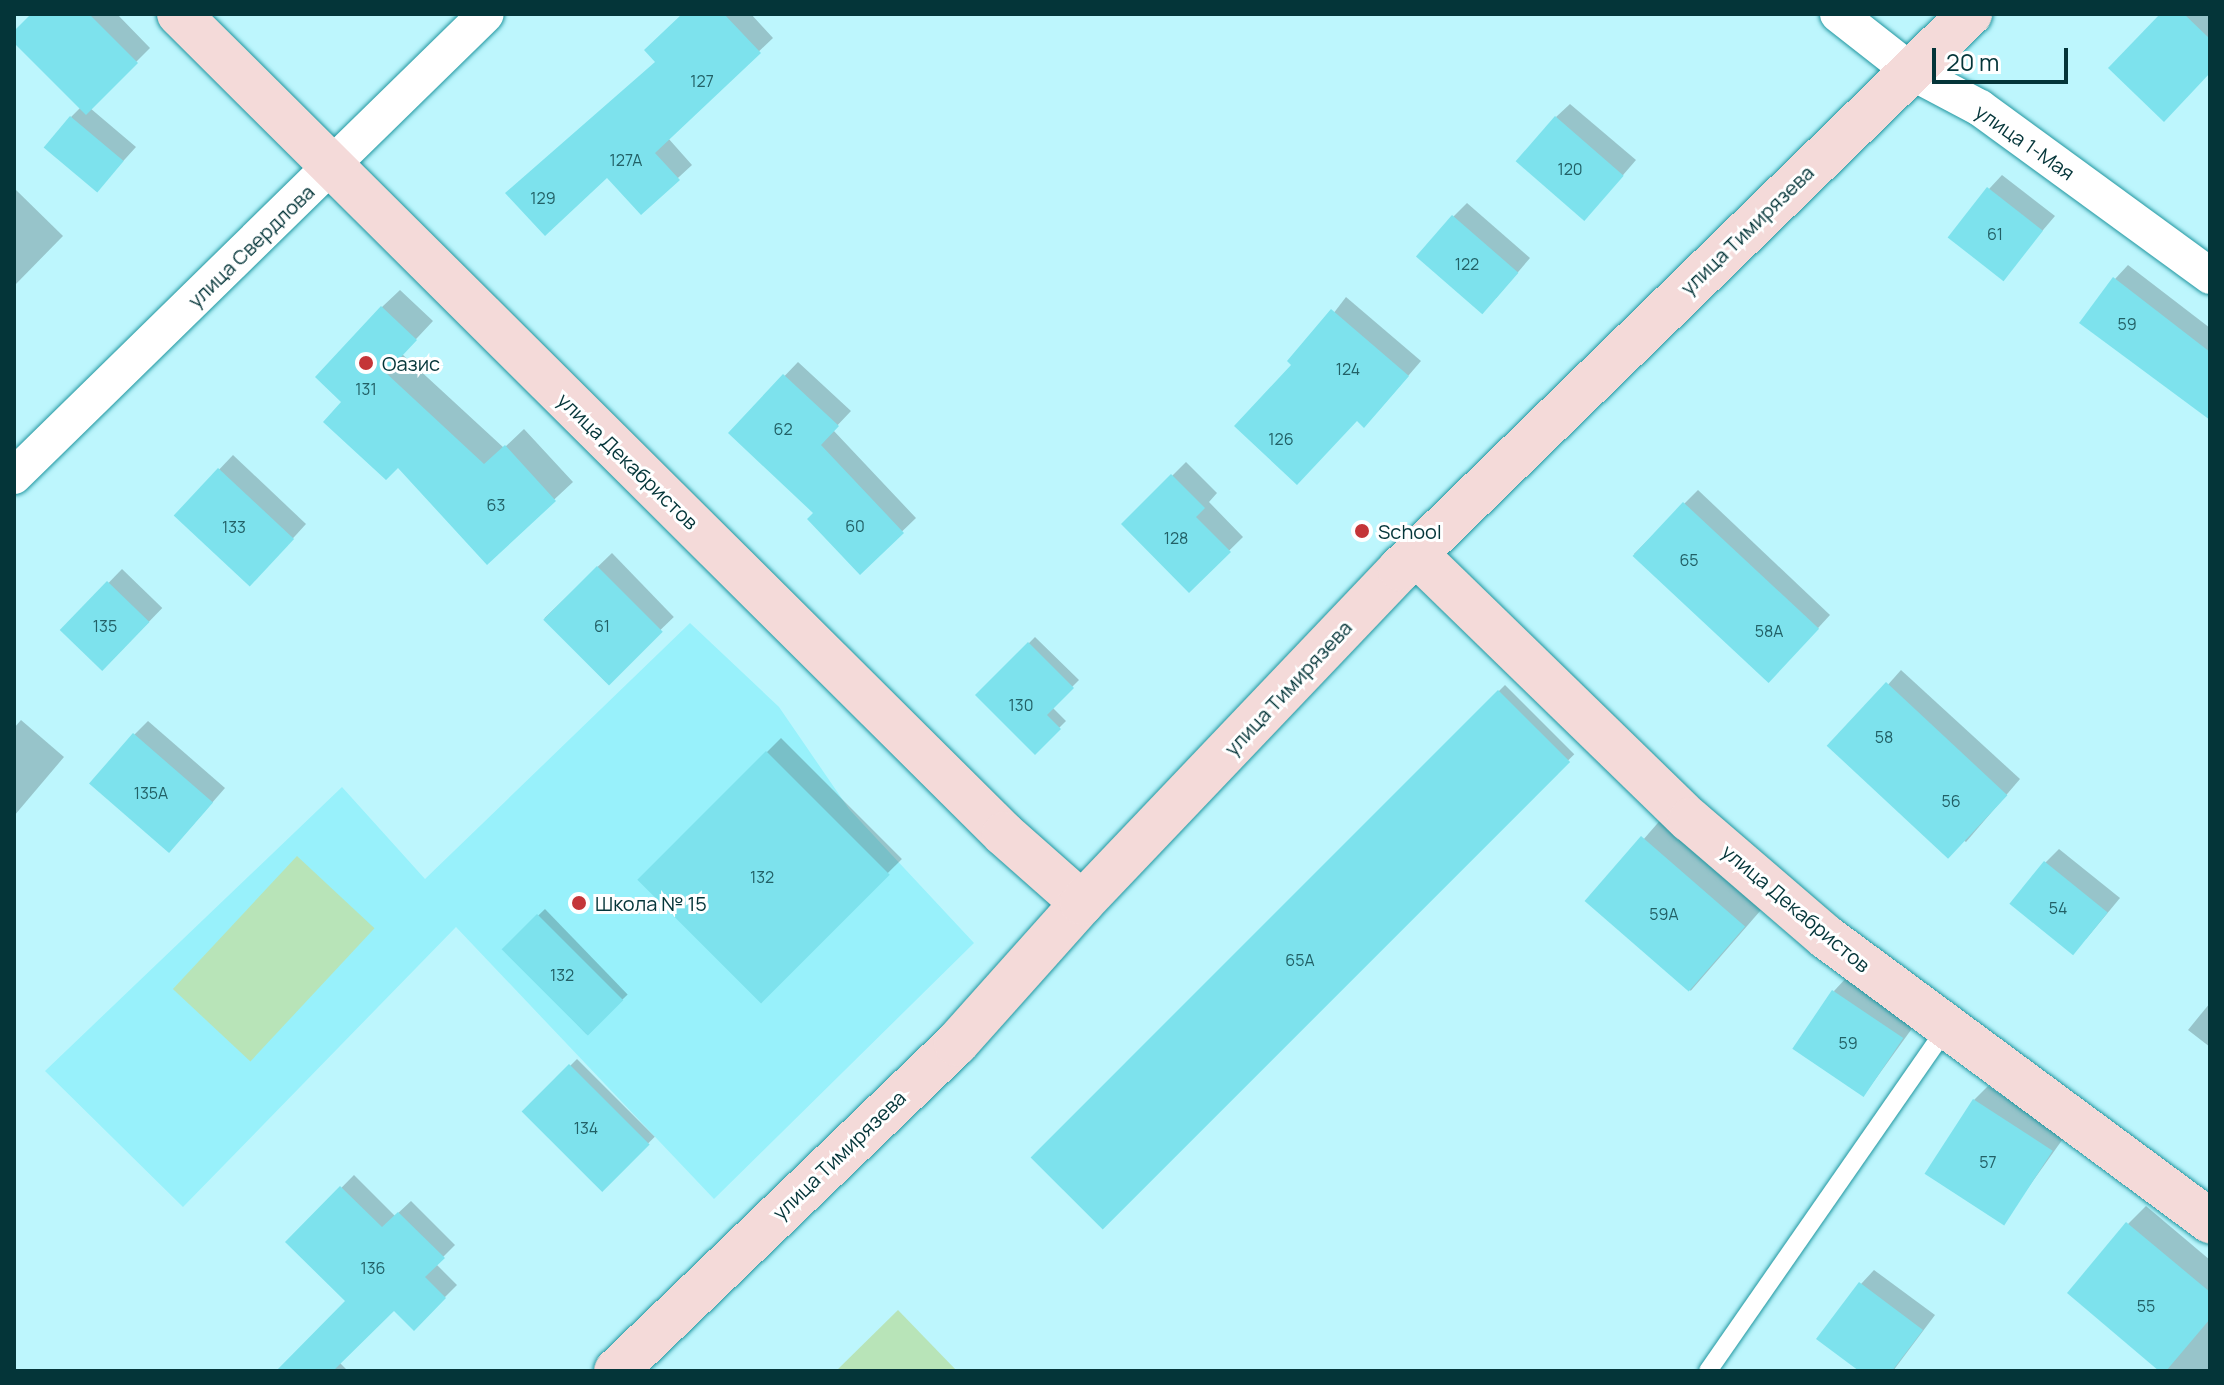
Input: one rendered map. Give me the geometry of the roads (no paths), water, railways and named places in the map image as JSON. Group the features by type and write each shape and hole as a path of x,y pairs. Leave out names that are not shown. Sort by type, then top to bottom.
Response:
{"street":[{"name":"улица Декабристов","path":"179,14 330,170 1004,834 1082,903"},
{"name":"улица Свердлова","path":"14,476 486,14"},
{"name":"улица 1-Мая","path":"1838,14 1912,72 1980,108 2210,276"},
{"name":"улица Тимирязева","path":"616,1371 956,1044 1082,903 1416,554 1970,14"},
{"name":"улица Декабристов","path":"1416,554 1690,820 1826,937 2210,1221"}],"lane":[{"path":"1708,1371 1948,1026"}],"place":[{"name":"Оазис","path":"366,363"},
{"name":"School","path":"1362,531"},
{"name":"Школа № 15","path":"579,903"}]}
